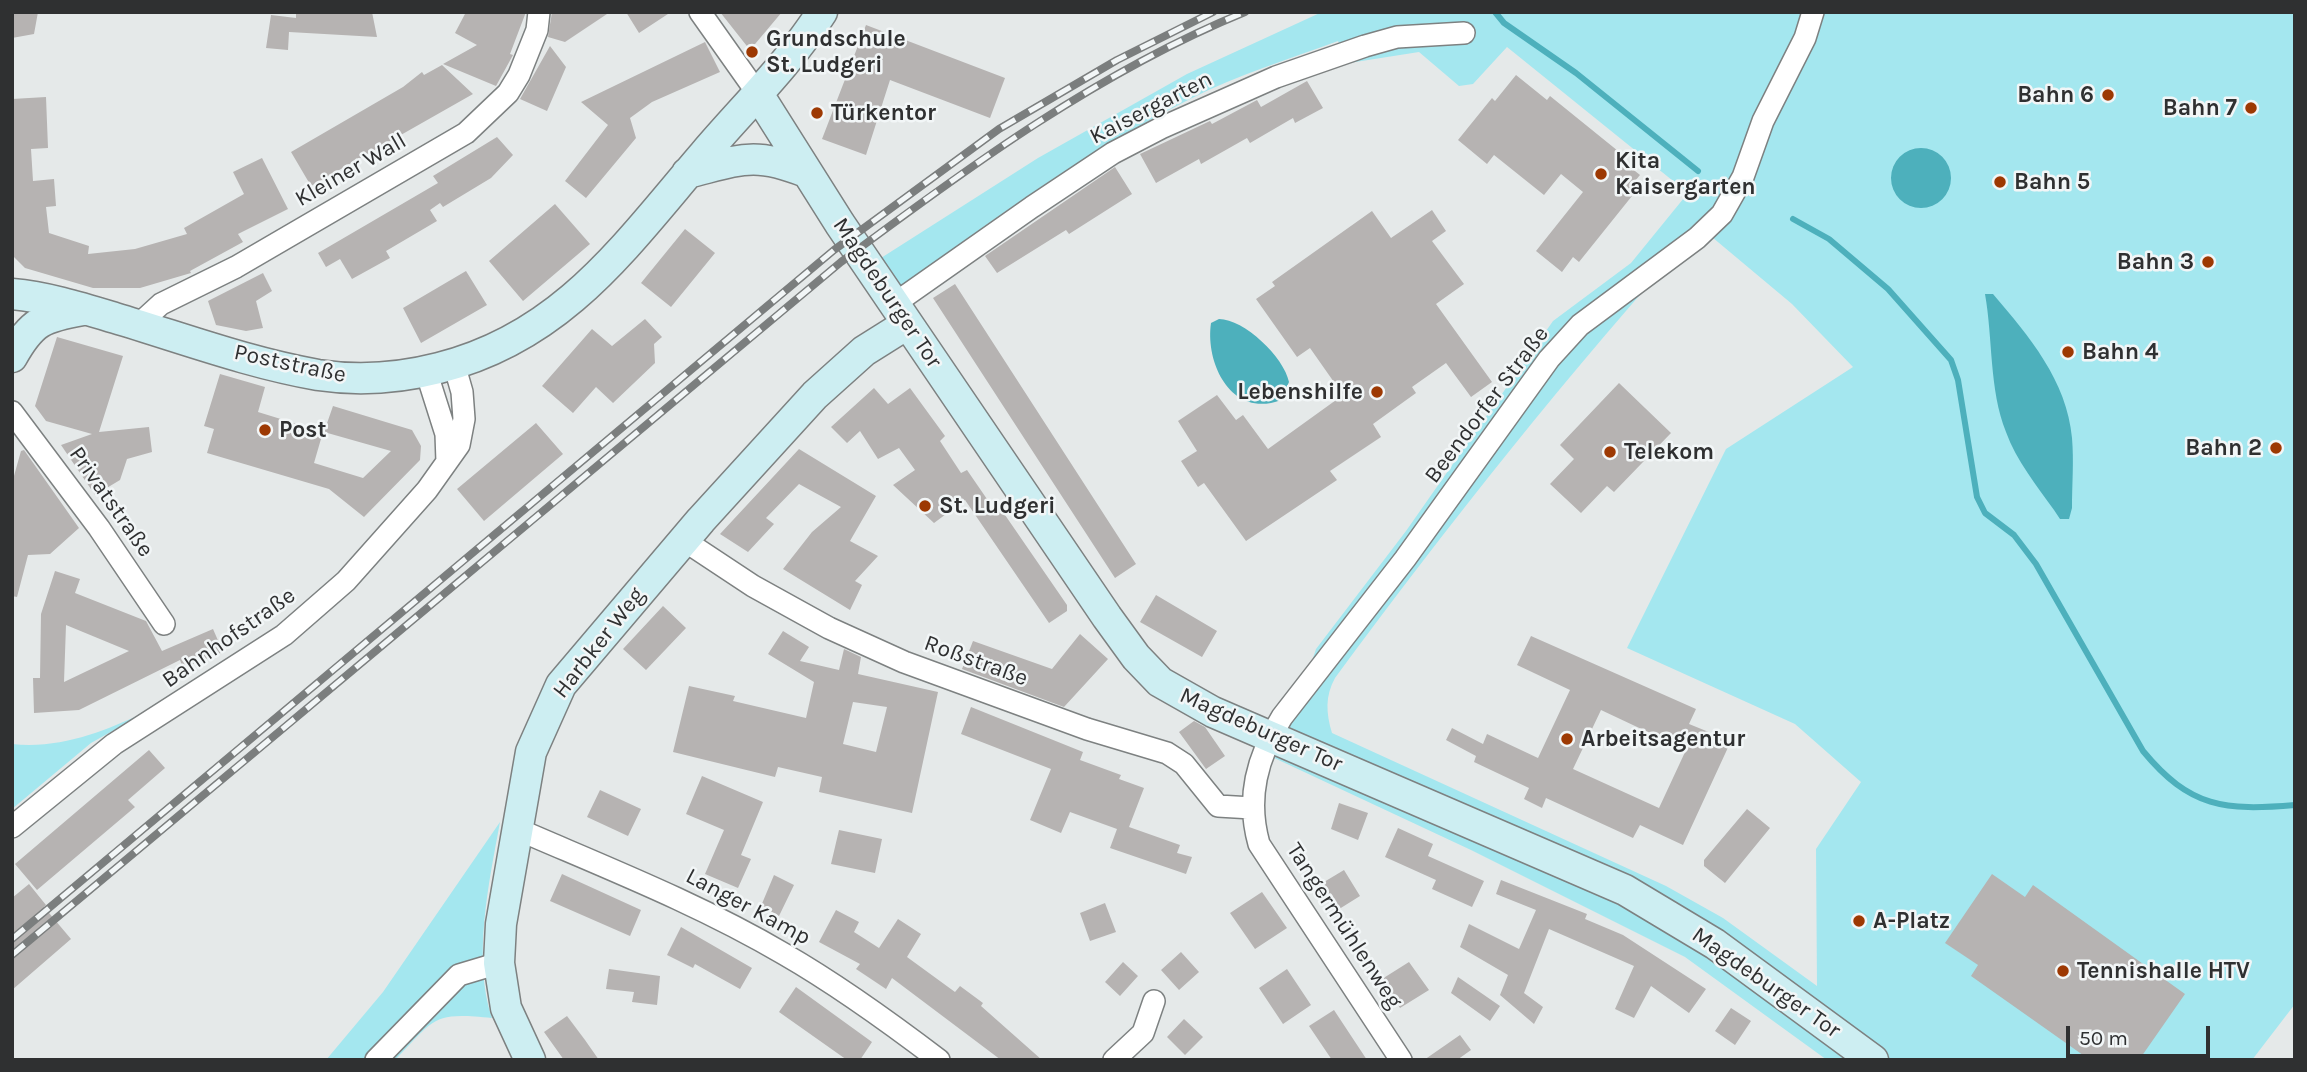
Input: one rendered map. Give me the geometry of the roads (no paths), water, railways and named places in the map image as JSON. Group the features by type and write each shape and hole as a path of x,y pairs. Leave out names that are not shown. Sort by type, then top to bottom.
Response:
{"main road":[{"name":"Poststraße","path":"12,294 86,309 318,375 381,377 440,368 515,341 564,308 622,251 822,17"},
{"name":"Magdeburger Tor","path":"758,94 806,172 901,314 1136,657 1160,682 1182,696 1270,736 1625,890 1715,944 1873,1060"},
{"path":"687,173 746,158 775,160 806,172"},
{"path":"12,357 30,328 56,315 86,309"},
{"name":"Harbker Weg","path":"530,1060 506,1008 499,963 506,887 531,752 561,685 610,624 815,395 901,314"}],"street":[{"name":"Kleiner Wall","path":"138,325 161,304 236,267 466,133 508,93 519,75 529,53 539,12"},
{"path":"700,12 758,94"},
{"name":"Beendorfer Straße","path":"1270,736 1405,559 1549,359 1580,325 1697,238 1722,214 1743,177 1763,121 1805,38 1813,12"},
{"name":"Kaisergarten","path":"901,314 1067,184 1113,153 1161,128 1276,77 1365,46 1397,37 1464,33"},
{"path":"440,368 447,462"},
{"name":"Bahnhofstraße","path":"12,827 114,744 263,651 308,617 346,581 427,490 459,445 463,432 462,392 440,368"},
{"name":"Privatstraße","path":"12,412 99,528 164,624"},
{"name":"Roßstraße","path":"685,541 753,586 829,628 904,662 1087,729 1167,753 1184,764 1218,806 1252,808"},
{"name":"Tangermühlenweg","path":"1270,736 1253,786 1252,808 1259,844 1276,875 1401,1060"},
{"name":"Langer Kamp","path":"517,830 676,898 784,953 838,987 939,1060"},
{"path":"376,1060 459,975 499,963"},
{"path":"1114,1060 1143,1033 1154,1001"}],"waterway":[{"path":"1495,12 1504,23 1576,73 1698,171"},
{"path":"1793,219 1829,239 1888,289 1951,360 1958,380 1977,497 1985,513 2014,535 2036,564 2143,751 2177,784 2210,802 2248,807 2295,805"}],"railway":[{"path":"12,939 834,250 999,129 1117,60 1213,12"},
{"path":"12,955 841,262 1035,124 1138,63 1245,12"}],"place":[{"name":"Grundschule St. Ludgeri","path":"752,52"},
{"name":"Bahn 6","path":"2108,95"},
{"name":"Bahn 7","path":"2251,108"},
{"name":"Türkentor","path":"817,113"},
{"name":"Kita Kaisergarten","path":"1601,174"},
{"name":"Bahn 5","path":"2000,182"},
{"name":"Bahn 3","path":"2208,262"},
{"name":"Bahn 4","path":"2068,352"},
{"name":"Lebenshilfe","path":"1377,392"},
{"name":"Post","path":"265,430"},
{"name":"Bahn 2","path":"2276,448"},
{"name":"Telekom","path":"1610,452"},
{"name":"St. Ludgeri","path":"925,506"},
{"name":"Arbeitsagentur","path":"1567,739"},
{"name":"A-Platz","path":"1859,921"},
{"name":"Tennishalle HTV","path":"2063,971"}]}
